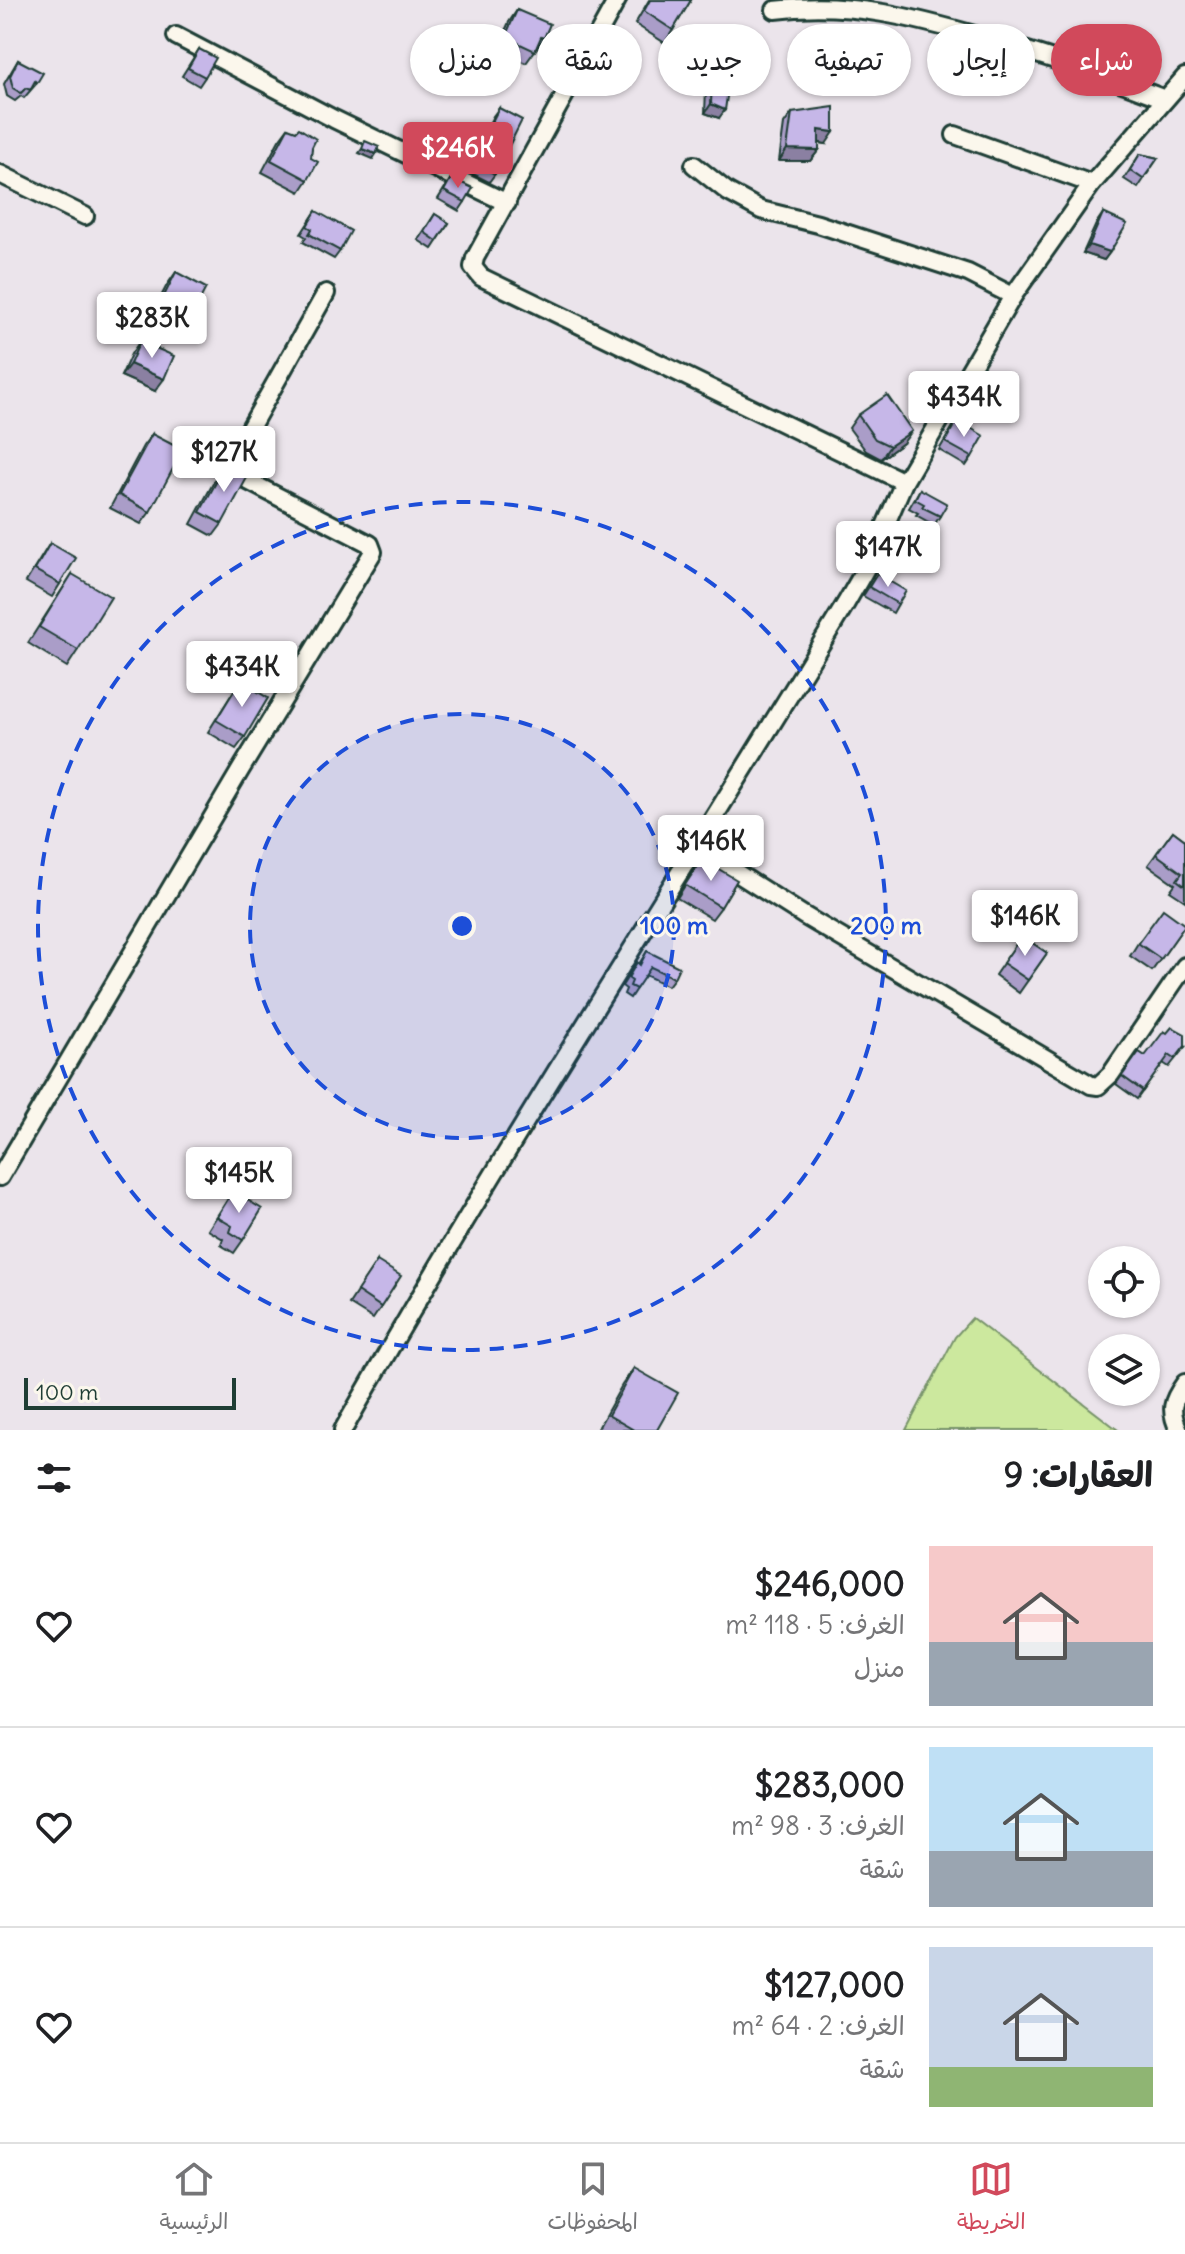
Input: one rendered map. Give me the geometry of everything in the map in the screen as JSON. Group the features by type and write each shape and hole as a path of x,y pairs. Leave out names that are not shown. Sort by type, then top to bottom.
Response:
{"street":[{"path":"617,0 475,258 473,267 481,277 904,482"},
{"path":"775,10 844,6 911,17 1070,63 1165,99"},
{"path":"176,36 334,119 507,203"},
{"path":"343,1430 548,1084 862,576 904,482 1013,296 1092,184 1185,77"},
{"path":"955,135 1092,184"},
{"path":"694,165 728,192 761,210 818,224 968,273 1013,296"},
{"path":"0,174 85,216"},
{"path":"0,1177 373,552 370,544 242,478 233,469 232,460 326,293"},
{"path":"696,847 803,915 1091,1085 1098,1086 1111,1074 1185,966"},
{"path":"1179,1430 1172,1416 1172,1400 1185,1383"}],"green space":[{"path":"972,1318 1118,1430 906,1430 955,1337"}],"building":[{"path":"650,0 691,0 677,24 664,24 644,11"},
{"path":"517,10 550,24 537,24 535,51 521,44 521,24 511,24"},
{"path":"199,49 216,58 205,77 188,68"},
{"path":"18,60 43,73 30,90 26,88 21,93 13,88 10,76"},
{"path":"711,96 727,96 725,110 711,104"},
{"path":"834,107 834,132 819,130 819,150 787,149 792,113"},
{"path":"499,108 522,120 495,174 471,162"},
{"path":"288,128 296,131 299,128 316,139 311,158 318,162 308,180 271,160"},
{"path":"365,141 379,147 376,154 362,149"},
{"path":"1140,154 1158,158 1143,179 1130,170"},
{"path":"451,178 473,188 465,202 444,191"},
{"path":"316,211 351,231 340,251 309,234 312,229 307,226"},
{"path":"1103,213 1127,224 1110,252 1089,245"},
{"path":"435,214 449,223 437,241 424,232"},
{"path":"176,272 206,288 193,313 163,298"},
{"path":"140,341 174,356 164,379 130,364"},
{"path":"887,395 912,431 890,446 875,439 858,415"},
{"path":"957,420 984,436 972,457 945,442"},
{"path":"152,434 183,450 150,512 119,495"},
{"path":"226,464 248,476 222,524 200,512"},
{"path":"920,489 947,504 940,516 922,507 924,504 915,499"},
{"path":"50,543 76,558 60,584 35,570"},
{"path":"72,574 111,597 78,650 39,627"},
{"path":"877,574 906,591 898,604 869,587"},
{"path":"240,681 268,698 245,737 216,720"},
{"path":"1173,831 1185,840 1185,886 1177,880 1182,873 1156,854"},
{"path":"702,859 737,880 721,907 685,885"},
{"path":"1163,909 1185,925 1161,959 1138,943"},
{"path":"1022,936 1047,953 1028,980 1003,963"},
{"path":"647,951 679,967 674,978 651,967 636,989 630,986 632,981 628,978"},
{"path":"1172,1027 1185,1034 1185,1046 1175,1059 1169,1055 1143,1091 1122,1076 1139,1052 1145,1056 1164,1031 1167,1033"},
{"path":"233,1191 262,1209 243,1240 230,1232 232,1226 217,1217"},
{"path":"377,1261 401,1276 381,1307 357,1291"},
{"path":"634,1368 678,1393 657,1430 634,1430 608,1415"}]}
